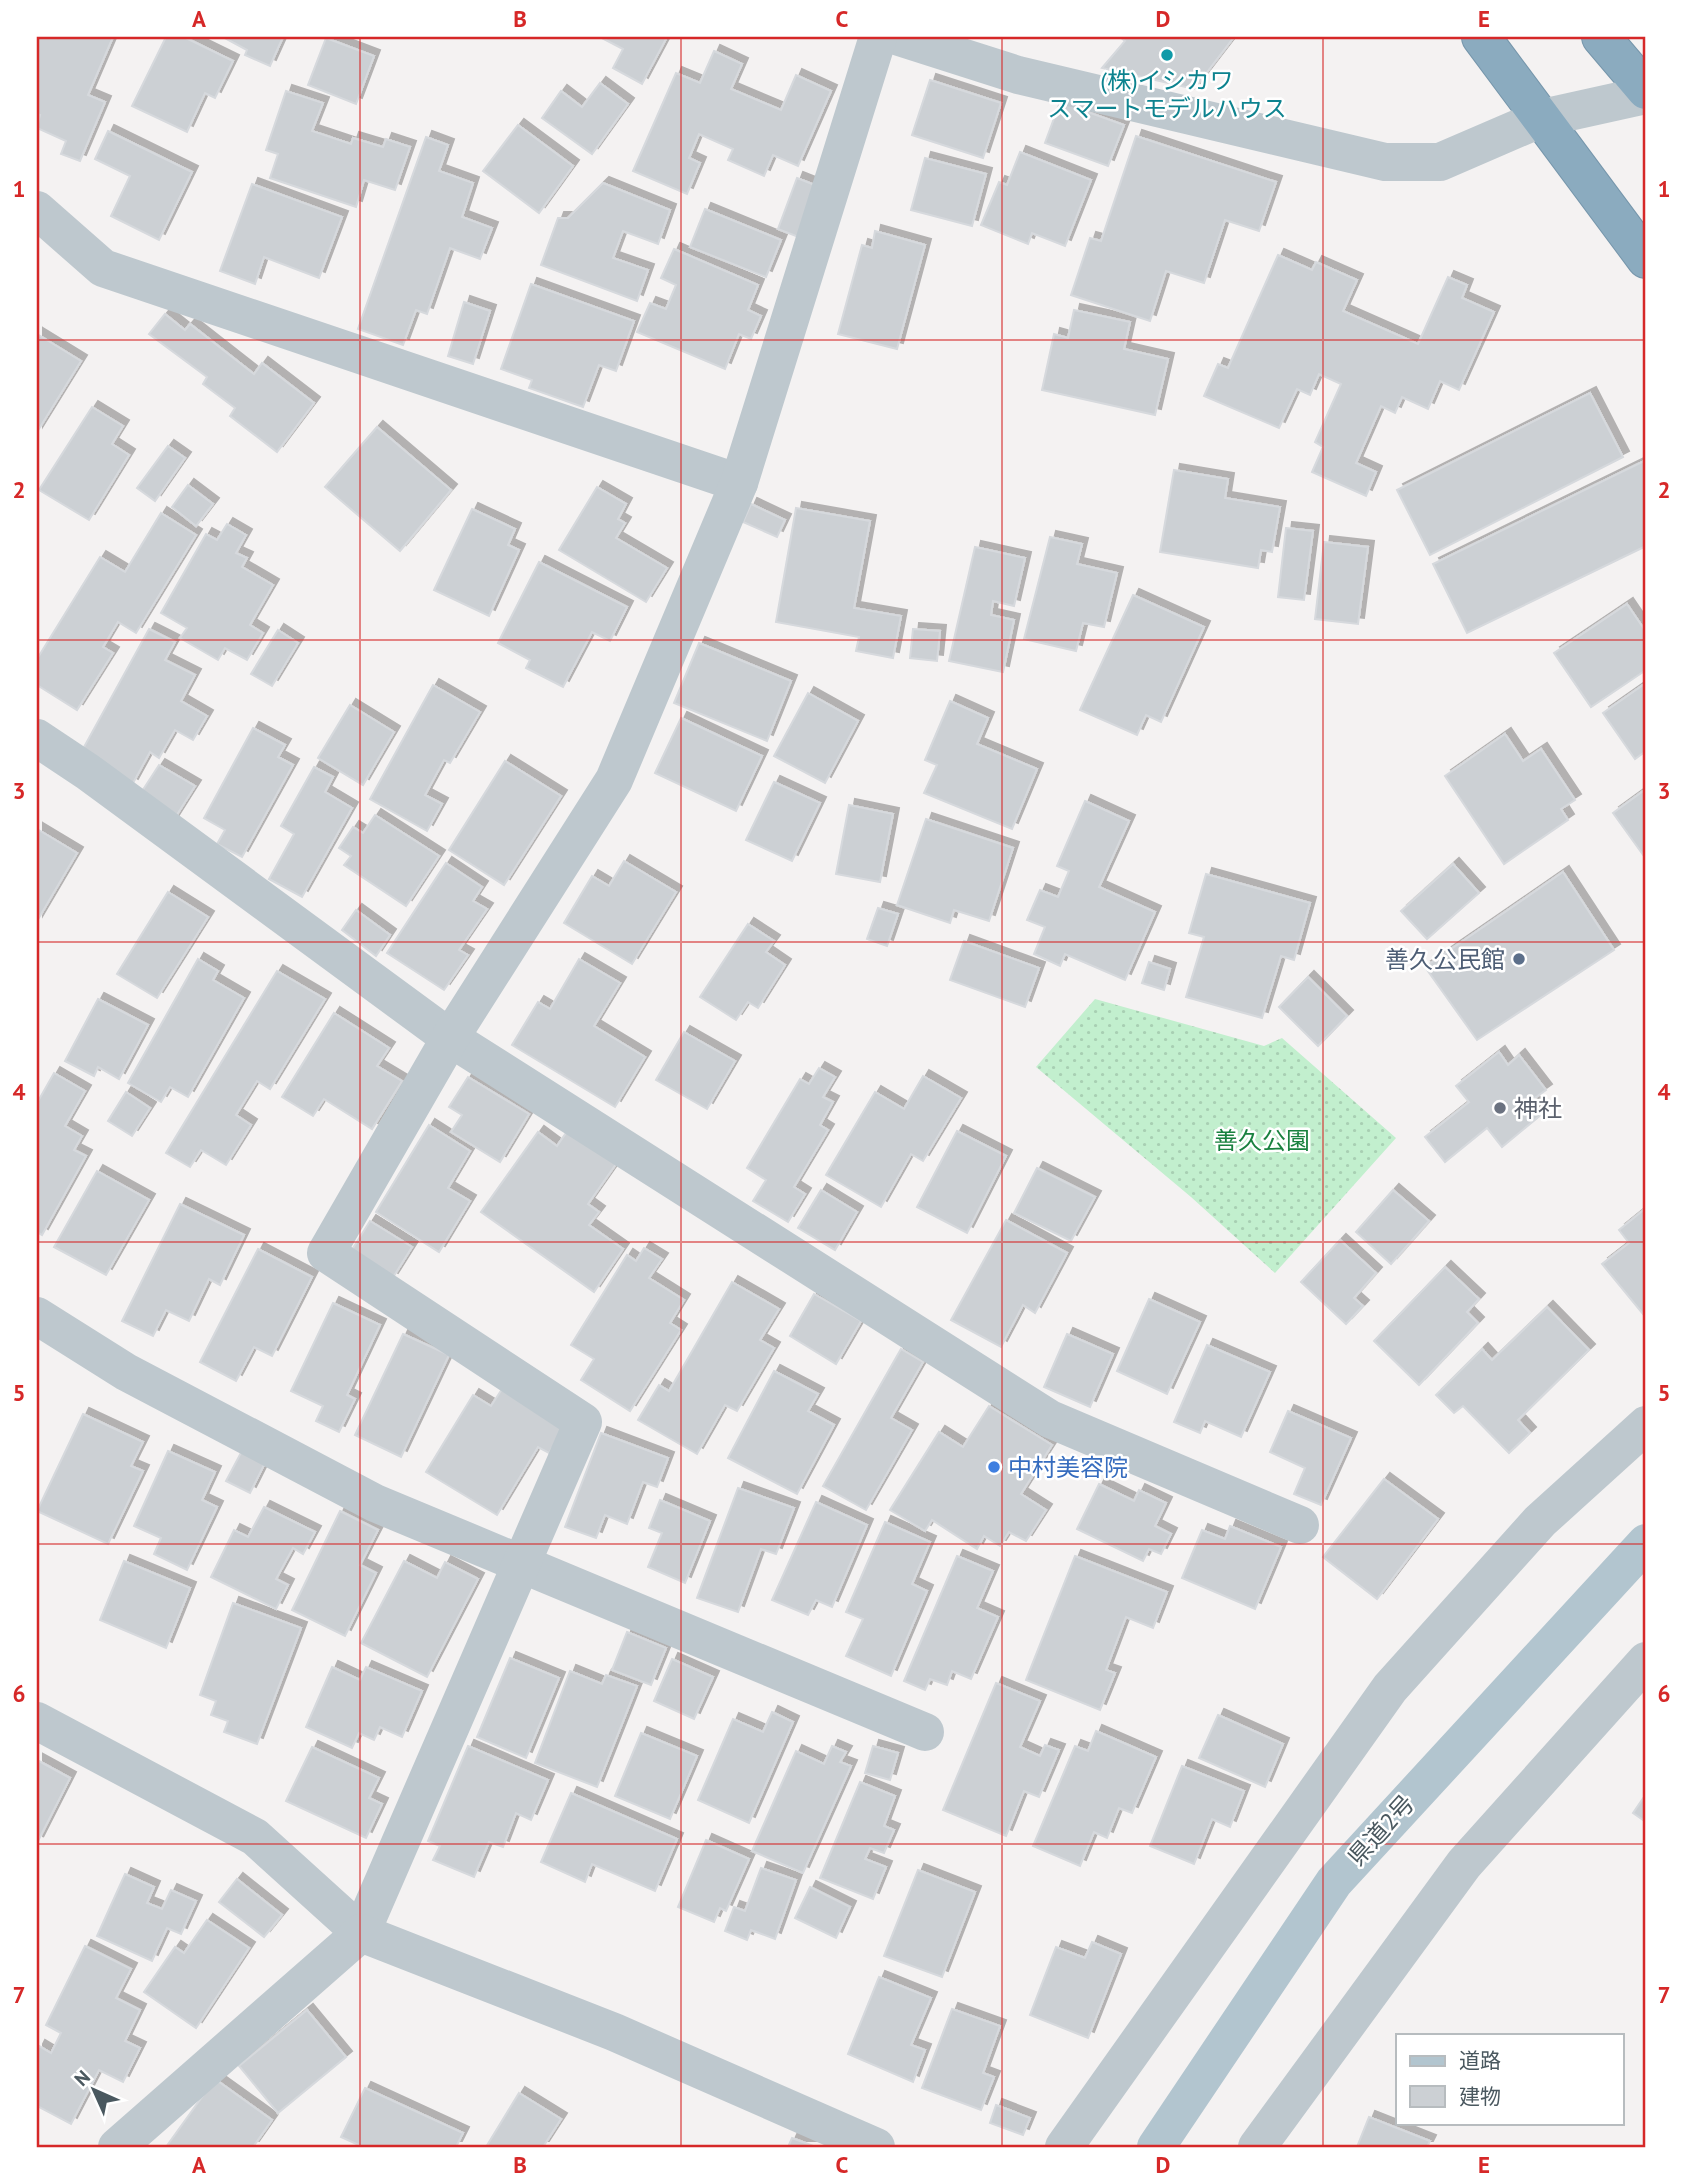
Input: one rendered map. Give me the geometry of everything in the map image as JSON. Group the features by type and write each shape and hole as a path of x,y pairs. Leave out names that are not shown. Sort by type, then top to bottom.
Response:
{"highway":[{"path":"1481,37 1646,259"},
{"path":"1601,37 1646,92"}],"main road":[{"name":"県道2号","path":"1156,2147 1334,1882 1646,1543"}],"street":[{"path":"117,2147 361,1933 583,1422 326,1253 450,1038 614,780 739,483 878,37"},
{"path":"899,37 1018,75 1385,162 1440,162 1542,118 1646,92"},
{"path":"37,209 103,268 739,483"},
{"path":"37,738 88,772 450,1038 1050,1419 1300,1525"},
{"path":"37,1317 126,1372 374,1503 925,1732"},
{"path":"1064,2147 1390,1688 1540,1521 1646,1425"},
{"path":"1257,2147 1464,1864 1646,1661"},
{"path":"37,1721 255,1837 361,1933 614,2032 876,2147"}],"green space":[{"name":"善久公園","path":"1095,999 1264,1046 1282,1038 1396,1138 1275,1273 1191,1197 1036,1067"}],"building":[{"path":"37,37 113,37 88,95 105,102 80,161 61,154 66,141 37,128 40,115 37,114"},
{"path":"166,37 184,37 233,61 215,98 205,93 187,132 132,106"},
{"path":"223,37 283,37 270,66 245,55 247,50"},
{"path":"600,37 667,37 642,84 613,68 623,49"},
{"name":"(株)イシカワ スマートモデルハウス","path":"1120,37 1234,37 1194,89 1102,68 1125,41"},
{"path":"326,38 374,56 356,104 308,85"},
{"path":"714,51 742,64 731,89 781,110 796,75 831,91 798,166 773,155 764,176 728,160 733,149 699,134 689,158 700,163 687,194 633,171 676,73 700,83"},
{"path":"930,80 1001,103 983,158 912,135"},
{"path":"600,83 628,104 592,154 542,118 561,91 582,107"},
{"path":"286,91 323,103 312,131 351,144 353,138 383,147 386,139 410,147 395,190 364,180 356,207 270,178 278,154 266,150"},
{"path":"1060,102 1124,125 1108,166 1045,143"},
{"path":"518,125 573,166 539,213 483,171"},
{"path":"108,131 192,172 159,240 111,216 130,176 95,159"},
{"path":"1136,136 1276,182 1259,231 1225,220 1204,283 1166,271 1150,321 1071,295 1090,238 1101,241"},
{"path":"426,137 448,145 439,171 473,183 462,217 492,228 480,259 450,248 427,314 416,310 403,345 358,329"},
{"path":"1020,152 1091,180 1065,246 1032,233 1028,244 981,225 999,182 1007,185"},
{"path":"925,158 986,174 972,226 911,210"},
{"path":"797,178 825,189 806,240 778,229"},
{"path":"603,183 670,210 658,244 623,231 613,258 648,270 637,301 541,265 558,218 568,218"},
{"path":"252,184 342,217 319,278 264,257 255,284 220,271"},
{"path":"705,209 781,240 766,277 690,247"},
{"path":"875,231 925,245 897,349 838,334 862,245 872,248"},
{"path":"674,249 758,285 748,310 761,316 751,339 739,334 725,369 637,332 650,303 666,309 676,285 661,278"},
{"path":"1278,255 1312,270 1316,262 1357,280 1343,311 1418,344 1448,277 1467,285 1462,298 1494,312 1459,390 1440,381 1428,409 1402,397 1395,413 1381,406 1356,463 1376,472 1366,496 1312,472 1323,447 1315,442 1341,384 1319,374 1310,395 1297,389 1279,428 1204,396 1218,364 1228,368"},
{"path":"531,284 634,321 616,371 599,365 583,407 529,388 532,380 501,369"},
{"path":"464,302 490,311 473,364 448,356"},
{"path":"1074,310 1130,322 1124,349 1168,359 1155,415 1042,390 1054,334 1068,338"},
{"path":"165,314 185,330 190,324 254,374 262,363 314,403 277,452 230,416 235,408 203,384 207,377 149,334"},
{"path":"37,334 81,361 37,432"},
{"path":"1590,393 1623,457 1430,555 1397,490"},
{"path":"92,407 123,426 112,444 129,455 89,520 39,490"},
{"path":"377,427 451,490 400,551 325,487"},
{"path":"168,446 185,458 155,501 137,488"},
{"path":"1646,460 1646,546 1467,633 1433,564"},
{"path":"1174,470 1228,479 1225,498 1280,507 1272,552 1261,550 1258,568 1160,552"},
{"path":"188,485 213,504 196,526 172,507"},
{"path":"597,487 626,504 618,519 625,523 616,538 667,568 646,602 559,550"},
{"path":"751,504 785,520 777,537 743,522"},
{"path":"796,508 870,521 854,608 901,616 893,658 856,651 859,637 776,622"},
{"path":"472,509 515,529 508,545 519,550 489,616 434,590"},
{"path":"161,513 196,535 136,633 118,622 103,647 113,653 77,710 37,685 37,659 100,557 125,572"},
{"path":"227,524 246,535 236,553 247,558 242,567 273,585 250,625 263,633 247,660 225,648 218,660 180,638 187,628 161,613 206,534 217,540"},
{"path":"1286,528 1313,531 1304,600 1278,597"},
{"path":"1050,537 1082,544 1077,564 1117,573 1104,627 1083,623 1076,651 1024,639"},
{"path":"1324,542 1368,547 1358,624 1315,619"},
{"path":"975,547 1025,558 1014,606 993,601 991,615 1014,620 1003,672 949,661"},
{"path":"539,562 627,607 610,641 592,632 563,687 526,668 530,660 498,643"},
{"path":"1133,595 1204,627 1161,722 1146,715 1137,735 1080,710"},
{"path":"1627,604 1646,632 1646,670 1591,707 1554,653"},
{"path":"149,629 175,642 165,660 195,675 181,701 207,716 193,740 175,730 159,758 150,752 132,785 79,756"},
{"path":"913,629 940,631 937,661 910,658"},
{"path":"278,630 298,643 272,686 251,674"},
{"path":"699,643 791,681 767,741 674,703"},
{"path":"1646,683 1646,751 1635,759 1603,713"},
{"path":"433,685 480,712 450,763 444,760 425,795 442,804 427,831 370,799"},
{"path":"808,693 858,721 825,783 774,756"},
{"path":"950,701 988,718 977,744 1037,769 1012,829 924,793 937,765 925,760"},
{"path":"350,705 394,732 363,785 318,758"},
{"path":"681,718 762,756 736,811 655,773"},
{"path":"253,728 285,745 278,757 293,765 242,857 217,844 225,830 204,818"},
{"path":"1505,734 1523,761 1541,749 1575,800 1561,809 1568,820 1504,864 1445,776"},
{"path":"505,761 561,796 504,885 449,850"},
{"path":"159,765 195,786 173,821 137,799"},
{"path":"314,767 333,777 325,792 352,808 302,897 269,879 294,834 281,826"},
{"path":"774,782 820,803 792,861 746,840"},
{"path":"1646,789 1646,859 1613,813"},
{"path":"1085,801 1129,821 1099,887 1155,912 1125,980 1065,954 1060,966 1034,954 1045,927 1027,920 1040,890 1058,897 1069,871 1057,866"},
{"path":"849,805 893,814 880,882 836,874"},
{"path":"375,815 439,856 406,906 344,865 351,856 339,848 353,827 363,833"},
{"path":"926,819 1013,848 989,921 954,910 950,923 897,905"},
{"path":"37,829 77,853 37,921"},
{"path":"624,861 676,892 632,964 564,923 592,876 609,886"},
{"path":"446,863 482,887 473,901 487,909 459,950 468,955 444,990 387,953"},
{"path":"1453,864 1479,893 1427,939 1401,911"},
{"name":"善久公民館","path":"1563,872 1614,950 1477,1040 1425,967"},
{"path":"1206,874 1310,903 1294,960 1281,956 1262,1018 1186,997 1204,937 1189,933"},
{"path":"168,892 208,917 157,998 117,974"},
{"path":"878,908 898,914 887,946 867,939"},
{"path":"356,910 390,935 376,956 342,930"},
{"path":"748,924 774,941 766,952 785,965 758,1008 748,1002 736,1020 700,997"},
{"path":"964,941 1039,968 1025,1007 950,980"},
{"path":"198,959 218,971 213,980 244,998 188,1097 170,1087 161,1102 128,1083"},
{"path":"579,959 620,983 594,1026 645,1057 615,1107 512,1045 538,1002 550,1009"},
{"path":"1149,962 1170,969 1164,990 1142,983"},
{"path":"277,971 325,999 270,1089 257,1081 236,1115 251,1125 226,1165 201,1150 190,1167 166,1153"},
{"path":"1308,977 1347,1016 1318,1046 1279,1007"},
{"path":"98,999 148,1025 119,1079 98,1067 94,1076 65,1061"},
{"path":"334,1013 389,1048 377,1066 402,1081 372,1129 324,1099 313,1116 282,1097"},
{"path":"684,1032 735,1061 707,1109 656,1080"},
{"name":"神社","path":"1499,1052 1508,1065 1519,1055 1546,1090 1532,1100 1542,1114 1502,1147 1487,1128 1445,1162 1425,1137 1469,1102 1456,1086"},
{"path":"819,1068 835,1077 823,1097 833,1102 820,1125 828,1130 794,1187 805,1194 788,1222 753,1201 766,1180 747,1168 800,1079 809,1084"},
{"path":"54,1073 85,1091 65,1126 82,1136 74,1150 86,1156 42,1235 37,1232 37,1103"},
{"path":"923,1076 961,1098 923,1161 911,1154 881,1207 826,1175 875,1092 904,1109"},
{"path":"468,1077 529,1114 500,1162 451,1132 462,1115 449,1107"},
{"path":"126,1092 150,1108 132,1136 108,1121"},
{"path":"429,1125 470,1151 448,1188 470,1201 439,1252 376,1212"},
{"path":"568,1130 616,1164 588,1204 599,1212 589,1225 623,1249 594,1292 481,1212 538,1132 557,1146"},
{"path":"957,1131 1006,1156 967,1233 917,1207"},
{"path":"1037,1168 1095,1197 1071,1241 1014,1213"},
{"path":"97,1171 149,1200 106,1275 54,1247"},
{"path":"821,1190 857,1212 835,1250 798,1228"},
{"path":"1393,1190 1429,1221 1391,1264 1356,1232"},
{"path":"180,1204 244,1235 220,1285 209,1279 189,1321 166,1310 153,1336 122,1321"},
{"path":"1646,1208 1646,1311 1643,1314 1602,1264 1629,1243 1619,1230"},
{"path":"1006,1220 1067,1253 1035,1313 1023,1305 1001,1347 951,1320"},
{"path":"370,1221 412,1247 392,1279 350,1253"},
{"path":"1340,1240 1376,1273 1354,1298 1363,1306 1346,1324 1301,1282"},
{"path":"644,1248 662,1259 649,1278 684,1300 670,1323 681,1330 630,1411 581,1380 594,1359 571,1345 627,1255 636,1261"},
{"path":"258,1249 312,1277 272,1356 254,1347 236,1381 200,1362"},
{"path":"1445,1267 1479,1299 1467,1312 1478,1323 1419,1385 1374,1341"},
{"path":"732,1282 779,1309 760,1340 774,1348 737,1411 725,1405 697,1454 638,1420 659,1385 669,1391"},
{"path":"814,1294 861,1321 836,1364 790,1336"},
{"path":"1149,1299 1200,1322 1167,1394 1117,1371"},
{"path":"333,1303 380,1325 347,1395 355,1399 339,1432 316,1421 323,1406 291,1391"},
{"path":"1547,1307 1589,1350 1518,1420 1530,1433 1509,1453 1463,1406 1454,1413 1436,1395 1482,1349 1492,1360"},
{"path":"403,1334 449,1355 401,1457 355,1435"},
{"path":"1067,1334 1113,1354 1090,1407 1044,1387"},
{"path":"1207,1345 1270,1372 1241,1437 1205,1421 1200,1433 1174,1422"},
{"path":"901,1349 923,1362 891,1418 912,1430 866,1510 823,1486"},
{"path":"774,1371 818,1394 808,1411 834,1425 797,1494 728,1458"},
{"path":"502,1389 565,1428 549,1453 538,1447 497,1515 426,1472 473,1395 491,1406"},
{"path":"989,1406 1052,1445 1021,1494 1046,1510 1026,1541 1009,1532 1000,1546 984,1536 977,1549 932,1520 925,1531 890,1510 939,1432 963,1447"},
{"path":"1288,1411 1351,1438 1321,1505 1294,1494 1305,1468 1270,1452"},
{"path":"83,1414 143,1442 131,1466 143,1471 108,1544 37,1511"},
{"path":"601,1433 668,1458 657,1487 643,1482 627,1524 605,1515 596,1538 565,1527"},
{"path":"244,1447 267,1459 250,1493 226,1481"},
{"path":"168,1451 215,1472 202,1500 217,1507 187,1570 154,1554 161,1538 134,1526"},
{"path":"1384,1479 1438,1519 1377,1599 1323,1557"},
{"path":"1099,1484 1134,1501 1139,1490 1166,1503 1155,1526 1171,1534 1161,1554 1149,1549 1143,1561 1077,1529"},
{"path":"738,1488 794,1508 776,1554 761,1549 738,1612 697,1598"},
{"path":"660,1500 710,1521 685,1583 648,1567 662,1533 649,1528"},
{"path":"816,1502 867,1525 832,1607 816,1600 808,1615 772,1600"},
{"path":"264,1507 315,1532 303,1554 293,1548 276,1579 288,1585 276,1609 211,1577 234,1530 248,1537"},
{"path":"340,1511 378,1530 360,1565 376,1573 345,1636 292,1610"},
{"path":"885,1522 930,1542 912,1584 927,1591 891,1676 846,1656 863,1619 846,1612"},
{"path":"1230,1526 1281,1547 1255,1609 1182,1578 1202,1530 1225,1539"},
{"path":"957,1556 993,1571 977,1608 998,1617 971,1679 952,1671 947,1685 930,1679 925,1690 904,1681"},
{"path":"1075,1556 1167,1592 1153,1628 1126,1617 1106,1670 1115,1673 1100,1710 1026,1680"},
{"path":"124,1561 190,1588 166,1648 100,1620"},
{"path":"404,1561 437,1578 445,1562 478,1579 427,1677 361,1643"},
{"path":"233,1603 301,1628 257,1744 224,1732 228,1721 211,1715 216,1701 200,1695"},
{"path":"627,1632 666,1648 651,1685 612,1670"},
{"path":"510,1658 559,1678 526,1758 477,1737"},
{"path":"672,1659 713,1677 694,1719 654,1701"},
{"path":"332,1667 360,1680 366,1667 422,1691 402,1737 380,1727 374,1740 359,1733 352,1748 306,1727"},
{"path":"570,1671 602,1684 606,1675 637,1686 597,1787 535,1763"},
{"path":"996,1683 1040,1701 1020,1747 1040,1756 1045,1745 1059,1750 1039,1797 1024,1791 1006,1836 943,1810"},
{"path":"772,1712 793,1722 749,1823 698,1800 733,1719 763,1732"},
{"path":"1218,1715 1283,1744 1265,1787 1199,1758"},
{"path":"1096,1731 1156,1757 1132,1813 1119,1808 1107,1838 1094,1832 1080,1866 1033,1846 1075,1746 1088,1751"},
{"path":"641,1733 697,1756 670,1819 615,1796"},
{"path":"468,1746 548,1780 531,1820 516,1813 503,1847 489,1842 474,1877 433,1860 440,1846 428,1841"},
{"path":"832,1746 846,1752 840,1762 851,1766 803,1873 752,1851 796,1751 824,1764"},
{"path":"873,1746 898,1753 890,1780 865,1773"},
{"path":"312,1747 379,1778 369,1798 382,1804 366,1838 286,1801"},
{"path":"37,1760 70,1778 37,1843"},
{"path":"1182,1766 1244,1791 1230,1827 1212,1819 1194,1864 1150,1846"},
{"path":"860,1782 895,1796 884,1826 894,1830 884,1853 870,1848 865,1859 886,1867 873,1899 820,1878"},
{"path":"571,1793 677,1839 655,1891 592,1864 585,1882 541,1862"},
{"path":"1646,1794 1646,1822 1633,1813"},
{"path":"706,1840 749,1859 726,1911 720,1908 714,1922 678,1907"},
{"path":"761,1868 796,1880 775,1939 751,1930 747,1940 725,1931 734,1907 745,1911"},
{"path":"918,1870 975,1892 942,1977 884,1956"},
{"path":"125,1874 154,1887 147,1903 162,1909 171,1890 196,1901 181,1934 167,1928 152,1961 97,1936"},
{"path":"237,1879 282,1915 264,1937 219,1902"},
{"path":"810,1887 850,1907 836,1938 795,1918"},
{"path":"207,1920 249,1948 196,2028 144,1992 175,1947 184,1953"},
{"path":"1092,1942 1121,1954 1088,2038 1030,2015 1056,1947 1085,1958"},
{"path":"85,1946 131,1969 116,1998 140,2010 125,2041 140,2048 123,2082 99,2070 71,2124 37,2106 37,2050 39,2046 51,2053 61,2033 46,2025"},
{"path":"879,1977 931,1998 911,2045 925,2050 913,2082 848,2054"},
{"path":"952,2009 1000,2026 983,2073 994,2077 981,2110 922,2088"},
{"path":"307,2010 346,2057 278,2113 239,2066"},
{"path":"215,2079 272,2120 253,2147 166,2147"},
{"path":"365,2088 463,2133 456,2147 363,2147 341,2137"},
{"path":"519,2093 561,2119 543,2147 486,2147"},
{"path":"996,2105 1030,2118 1023,2135 990,2123"},
{"path":"1369,2117 1430,2141 1427,2147 1357,2147"},
{"path":"792,2138 816,2147 788,2147"}],"place":[{"name":"(株)イシカワ スマートモデルハウス","path":"1167,55"},
{"name":"善久公民館","path":"1519,959"},
{"name":"神社","path":"1500,1108"},
{"name":"中村美容院","path":"994,1467"}]}
